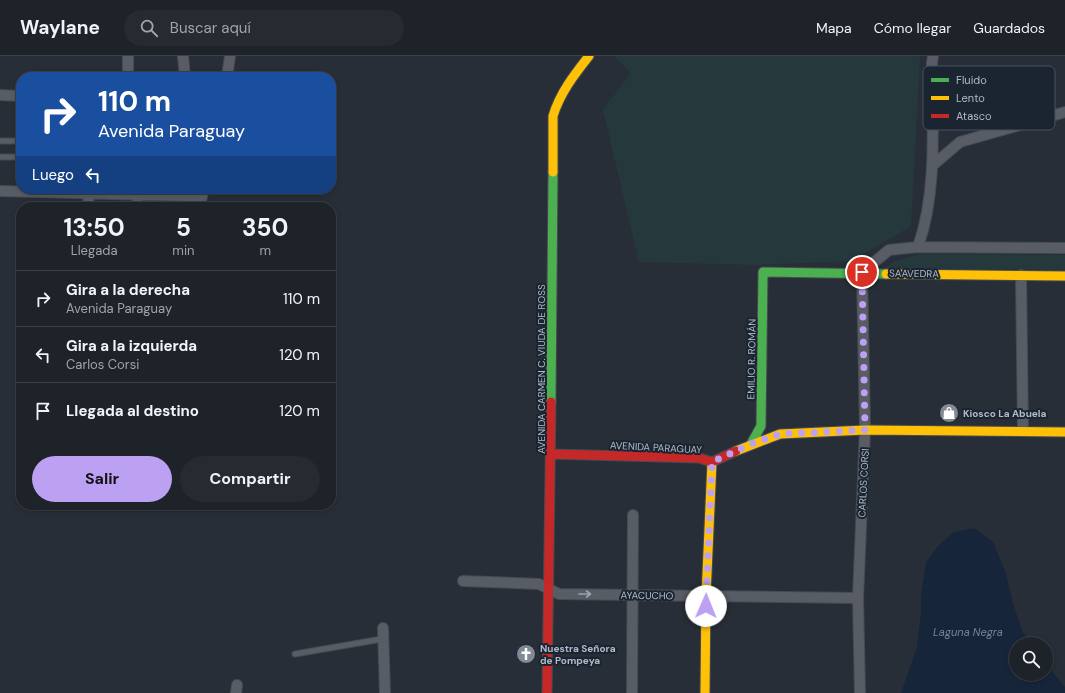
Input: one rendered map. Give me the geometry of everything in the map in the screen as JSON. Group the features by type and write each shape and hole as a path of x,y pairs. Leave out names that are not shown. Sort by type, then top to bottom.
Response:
{"street":[{"path":"128,56 128,71"},
{"path":"183,56 185,72"},
{"path":"228,72 230,56"},
{"name":"AVENIDA CARMEN C. VIUDA DE ROSS","path":"547,693 551,454 553,116 556,102 589,56"},
{"path":"932,66 933,56"},
{"path":"0,95 16,96"},
{"path":"1055,115 1065,112"},
{"path":"918,247 926,225 932,166 932,130"},
{"path":"932,166 960,142 1002,130"},
{"path":"0,191 16,191"},
{"path":"137,202 138,194 188,196 201,200 203,194"},
{"path":"187,202 188,196"},
{"name":"SAAVEDRA","path":"862,272 889,250 918,247 1065,248"},
{"name":"SAAVEDRA","path":"763,272 862,272 1065,276"},
{"name":"EMILIO R. ROMÁN","path":"751,444 761,426 763,272"},
{"name":"CARLOS CORSI","path":"860,693 858,598 865,430 862,272"},
{"path":"1021,275 1023,431"},
{"name":"AVENIDA PARAGUAY","path":"551,454 699,458 712,462 751,444 780,434 865,430 1065,432"},
{"path":"705,693 706,596 712,462"},
{"path":"632,515 632,693"},
{"name":"AYACUCHO","path":"463,581 539,584 559,594 858,598"},
{"path":"383,628 382,639 385,693"}],"lane":[{"path":"0,141 16,141"},
{"path":"0,157 16,157"},
{"path":"295,654 382,639"}],"green space":[{"path":"614,56 920,56 911,226 852,261 756,265 639,262 603,110 631,73"},
{"path":"921,254 1065,255 1065,270 884,268 895,261"}],"water":[{"name":"Laguna Negra","path":"974,528 993,542 1006,573 1013,604 1022,630 1026,637 1009,637 1009,681 1053,681 1053,672 1065,687 1065,693 901,693 917,647 921,612 921,595 926,562 939,545 954,532"}],"traffic: fast":[{"path":"551,402 553,172"},
{"path":"751,444 761,426 763,272 886,274"}],"traffic: slow":[{"path":"553,172 553,116 559,100 573,77 589,56"},
{"path":"886,274 1065,276"},
{"path":"736,451 780,434 865,430 1065,432"},
{"path":"705,693 706,596 712,462"}],"traffic: jam":[{"path":"547,693 551,402"},
{"path":"551,454 699,458 712,462 736,451"}],"place":[{"name":"Kiosco La Abuela","path":"949,413"},
{"name":"Nuestra Señora de Pompeya","path":"526,654"}],"route":[{"path":"706,606 710,473 712,462 751,444 780,434 865,430 862,272"}]}
